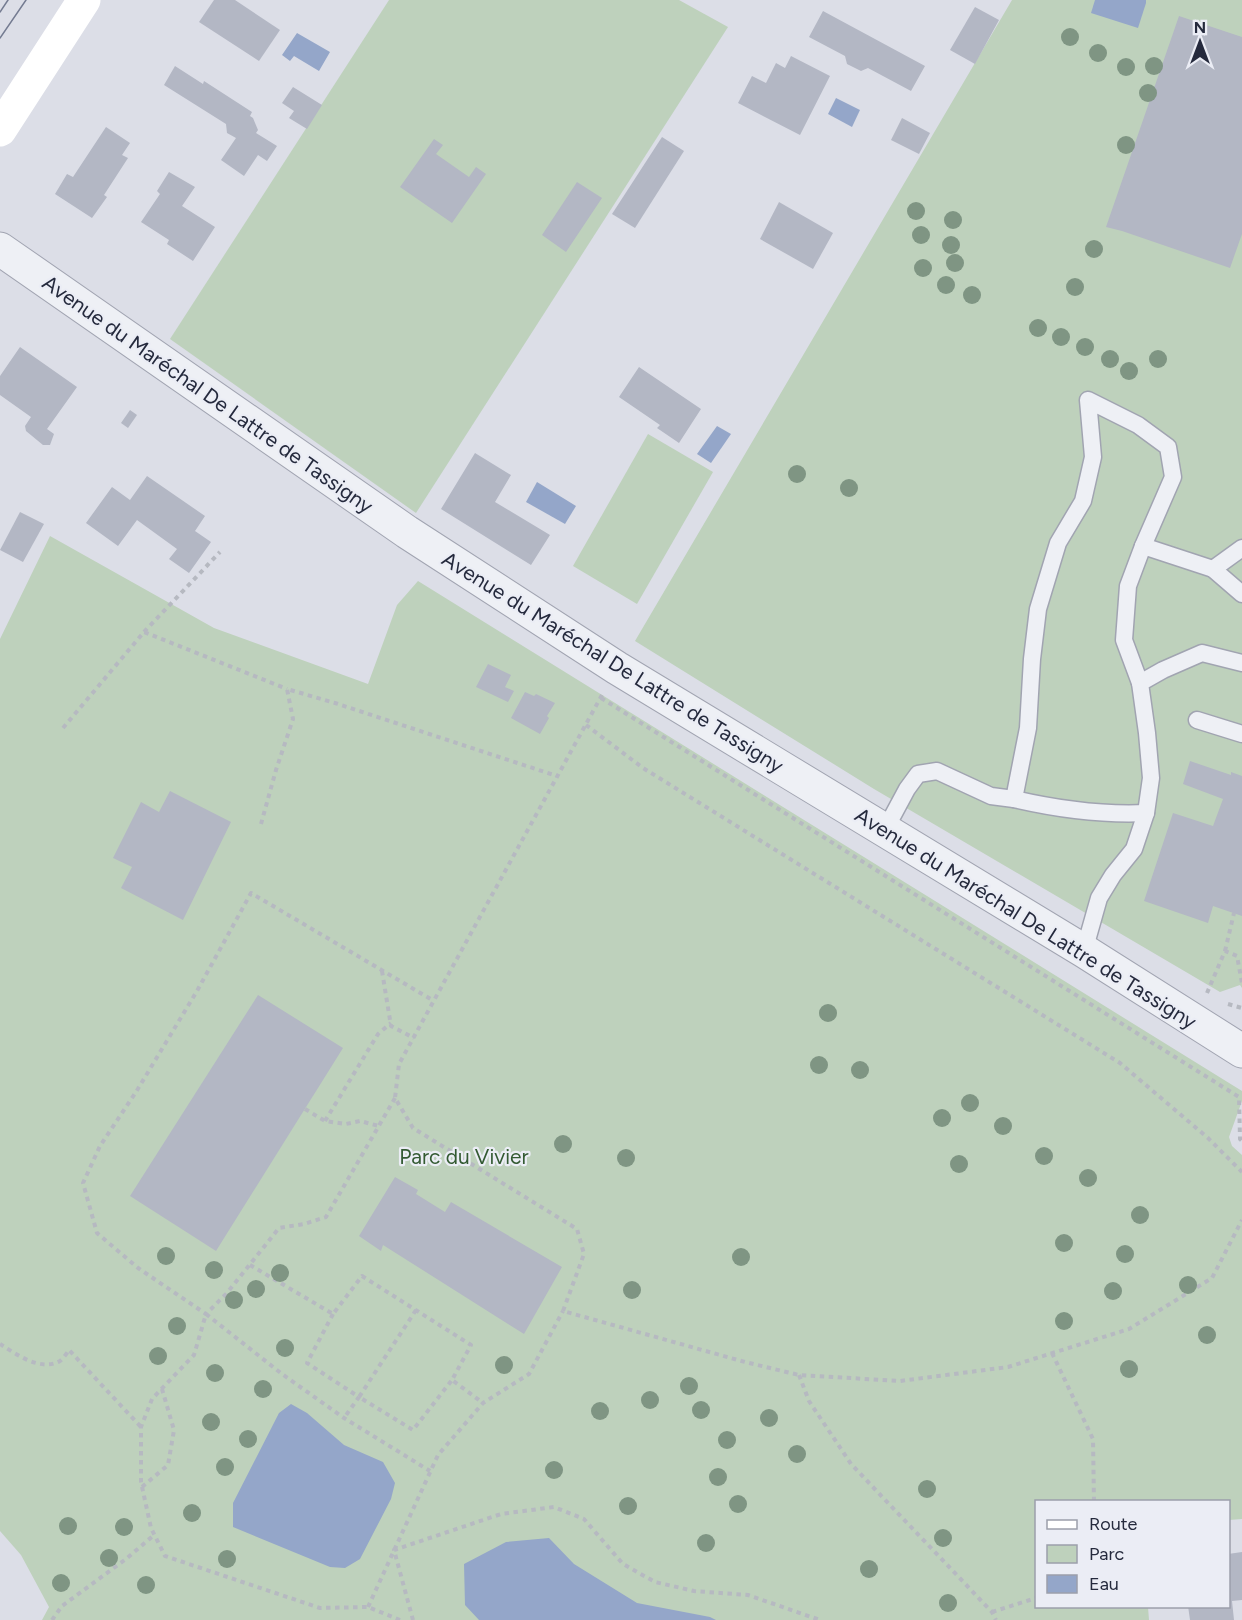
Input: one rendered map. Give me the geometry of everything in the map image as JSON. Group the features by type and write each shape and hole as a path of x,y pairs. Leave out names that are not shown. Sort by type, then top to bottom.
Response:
{"street":[{"path":"0,130 84,0"},
{"name":"Avenue du Maréchal De Lattre de Tassigny","path":"0,249 407,532 617,668 1084,951 1242,1051"}],"lane":[{"path":"1014,799 1028,728 1038,609 1058,543 1083,501 1093,457 1088,400 1138,425 1168,447 1173,477 1128,586 1124,640 1140,683 1147,733 1151,778 1146,813 1134,849 1113,875 1099,898 1084,951"},
{"path":"1143,546 1213,569 1242,594"},
{"path":"1213,569 1242,548"},
{"path":"1140,683 1202,653 1242,663"},
{"path":"1197,720 1242,734"},
{"path":"885,830 907,789 918,774 937,771 991,796 1120,814 1146,813"}],"path":[{"path":"63,728 144,632 220,552"},
{"path":"144,632 287,689 557,776"},
{"path":"400,1620 368,1607 320,1608 165,1556 151,1528 141,1482 141,1427 152,1399 194,1355 206,1314 227,1293 279,1228 304,1224 326,1217 395,1098 399,1064 617,668"},
{"path":"261,824 293,719 287,689"},
{"path":"601,698 1239,1097 1240,1139 1242,1141"},
{"path":"586,725 643,768 1120,1063 1208,1138 1242,1172"},
{"path":"430,1471 344,1418 282,1374 206,1314 138,1268 97,1233 83,1184 100,1146 198,991 250,893 434,1000"},
{"path":"1205,998 1225,951 1234,913"},
{"path":"1225,951 1237,956 1242,983"},
{"path":"382,970 391,1026 414,1038"},
{"path":"325,1121 378,1034 391,1023"},
{"path":"368,1607 438,1455 483,1403 529,1374 563,1311 584,1254 577,1229 413,1128 395,1098"},
{"path":"305,1109 325,1121 346,1124 360,1121 379,1126"},
{"path":"563,1311 799,1375 900,1381 1008,1367 1129,1329 1212,1278 1242,1220"},
{"path":"250,1265 333,1314"},
{"path":"362,1276 471,1346 452,1380 413,1430 308,1363 333,1314 362,1276"},
{"path":"344,1418 416,1310"},
{"path":"0,1344 22,1358 44,1364 61,1361 69,1350 141,1427"},
{"path":"1052,1353 1093,1438 1094,1500"},
{"path":"799,1375 809,1401 851,1464 992,1612 996,1620"},
{"path":"452,1380 483,1403"},
{"path":"142,1487 168,1465 174,1430 162,1388"},
{"path":"394,1550 501,1514 554,1507 584,1519 623,1564 655,1582 694,1591 748,1594 820,1620"},
{"path":"52,1620 62,1606 126,1559 154,1535"},
{"path":"394,1550 413,1620"},
{"path":"992,1612 1035,1598"}],"green space":[{"path":"389,0 679,0 728,27 416,513 170,339"},
{"path":"1012,0 1242,0 1242,988 1240,985 1220,992 874,789 635,641"},
{"path":"648,434 713,472 637,604 573,566"},
{"name":"Parc du Vivier","path":"50,536 214,628 368,684 397,605 418,581 1242,1091 1242,1101 1229,1137 1232,1146 1242,1155 1242,1519 1230,1520 1230,1500 1035,1500 1035,1608 1148,1608 1149,1620 42,1620 49,1607 21,1555 0,1531 0,639"}],"water":[{"path":"1095,0 1146,0 1138,28 1091,13"},
{"path":"297,33 330,52 319,71 294,56 290,61 282,55"},
{"path":"836,98 860,110 852,127 828,114"},
{"path":"717,426 731,434 711,463 697,454"},
{"path":"537,482 576,506 565,524 526,502"},
{"path":"291,1404 307,1413 344,1445 383,1462 395,1483 391,1499 360,1559 345,1568 330,1567 233,1527 233,1503 279,1413"},
{"path":"549,1538 574,1564 637,1603 716,1620 479,1620 465,1605 464,1564 506,1542"}],"building":[{"path":"214,0 235,0 280,30 259,61 199,22"},
{"path":"975,7 999,20 975,64 950,50"},
{"path":"823,11 925,66 911,91 868,68 861,71 847,64 845,56 809,37"},
{"path":"1179,16 1242,37 1242,234 1230,268 1106,227"},
{"path":"791,56 830,76 800,135 738,103 752,76 766,83 776,63 785,68"},
{"path":"175,66 203,84 204,81 252,112 250,116 258,130 256,133 277,146 267,161 258,155 244,176 221,160 236,138 227,133 226,124 164,85"},
{"path":"293,87 322,105 307,129 289,118 294,111 282,103"},
{"path":"902,118 930,133 919,154 891,140"},
{"path":"106,127 130,143 122,155 128,158 104,195 107,197 92,218 55,194 67,174 73,177"},
{"path":"662,137 684,151 635,228 612,214"},
{"path":"434,139 443,145 436,154 469,177 476,167 486,174 452,223 400,187"},
{"path":"169,172 195,187 182,206 215,227 193,261 167,244 169,240 141,222 160,194 157,191"},
{"path":"577,182 602,198 566,252 542,235"},
{"path":"779,202 833,233 813,269 760,239"},
{"path":"20,347 77,387 47,429 54,434 50,445 43,445 26,431 25,426 31,417 0,395 0,376"},
{"path":"639,367 701,409 679,443 657,428 660,425 619,397"},
{"path":"130,410 137,415 128,428 121,423"},
{"path":"475,453 511,475 495,502 550,535 531,565 441,509"},
{"path":"147,476 205,516 195,531 211,542 189,573 169,559 177,549 137,520 118,546 86,523 112,487 130,500"},
{"path":"20,512 44,524 23,562 0,550"},
{"path":"488,664 511,675 505,687 514,691 508,702 476,687"},
{"path":"525,692 534,696 536,694 555,703 540,734 511,718"},
{"path":"1190,761 1231,775 1231,772 1242,776 1242,916 1213,906 1208,923 1144,901 1173,813 1213,826 1223,799 1183,784"},
{"path":"170,791 231,822 183,920 121,888 132,867 113,858 141,802 159,812"},
{"path":"258,995 343,1048 216,1251 130,1196"},
{"path":"395,1177 418,1190 416,1194 445,1212 451,1202 562,1267 524,1334 383,1245 381,1251 359,1236"},
{"path":"1242,1552 1242,1600 1232,1601 1234,1620 1190,1620 1188,1608 1230,1608 1230,1554"}],"tram line":[{"path":"0,12 8,0"},
{"path":"0,38 26,0"}]}
